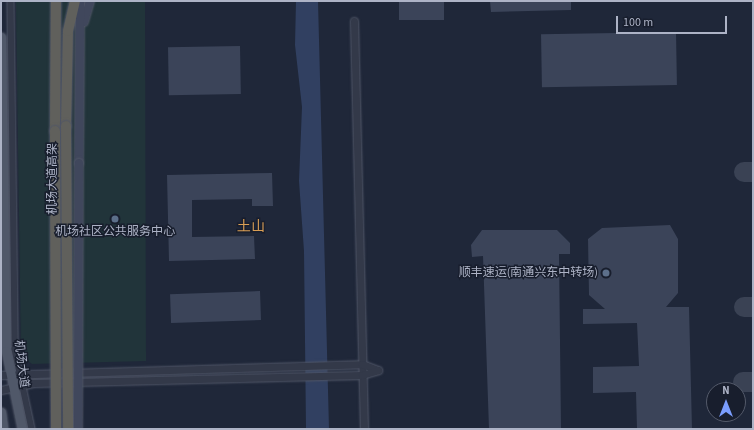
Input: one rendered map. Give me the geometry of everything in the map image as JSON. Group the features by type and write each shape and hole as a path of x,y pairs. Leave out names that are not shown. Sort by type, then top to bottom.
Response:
{"highway":[{"path":"53,1 56,18"},
{"name":"机场大道高架","path":"56,1 56,429"},
{"name":"机场大道高架","path":"68,429 68,46 75,1"}],"main road":[{"path":"78,429 80,1"},
{"path":"80,34 90,1"},
{"name":"机场大道","path":"1,37 6,351 5,375 12,388 22,429"},
{"path":"1,412 3,429"}],"street":[{"path":"10,1 12,268 15,349 32,429"},
{"path":"354,22 364,429"},
{"path":"1,390 33,383 362,375 378,370 362,364 5,375"}],"shaded area":[{"path":"16,1 145,1 146,361 32,364 21,355"}],"water":[{"path":"296,1 318,1 329,429 306,429 304,251 299,181 302,107 295,45"}],"building":[{"path":"399,1 444,1 444,20 399,20"},
{"path":"490,1 571,1 571,10 491,12"},
{"path":"676,32 677,85 542,87 541,34"},
{"path":"240,46 241,94 169,95 168,47"},
{"path":"272,173 273,206 252,206 252,199 192,200 192,237 254,236 255,259 169,261 167,175"},
{"path":"670,225 678,239 678,293 666,307 689,307 692,429 637,429 636,392 593,393 593,367 639,366 637,323 583,324 583,309 605,309 589,295 588,239 602,228"},
{"path":"482,230 557,230 570,243 570,254 559,254 561,429 489,429 483,256 472,257 471,245"},
{"path":"260,291 261,320 171,323 170,294"}],"taxiway":[{"path":"744,172 753,172"},
{"path":"744,307 753,307"},
{"path":"746,382 753,382"}],"place":[{"name":"机场社区公共服务中心","path":"115,219"},
{"name":"顺丰速运(南通兴东中转场)","path":"606,273"}],"district":[{"name":"土山","path":"251,227"}]}
